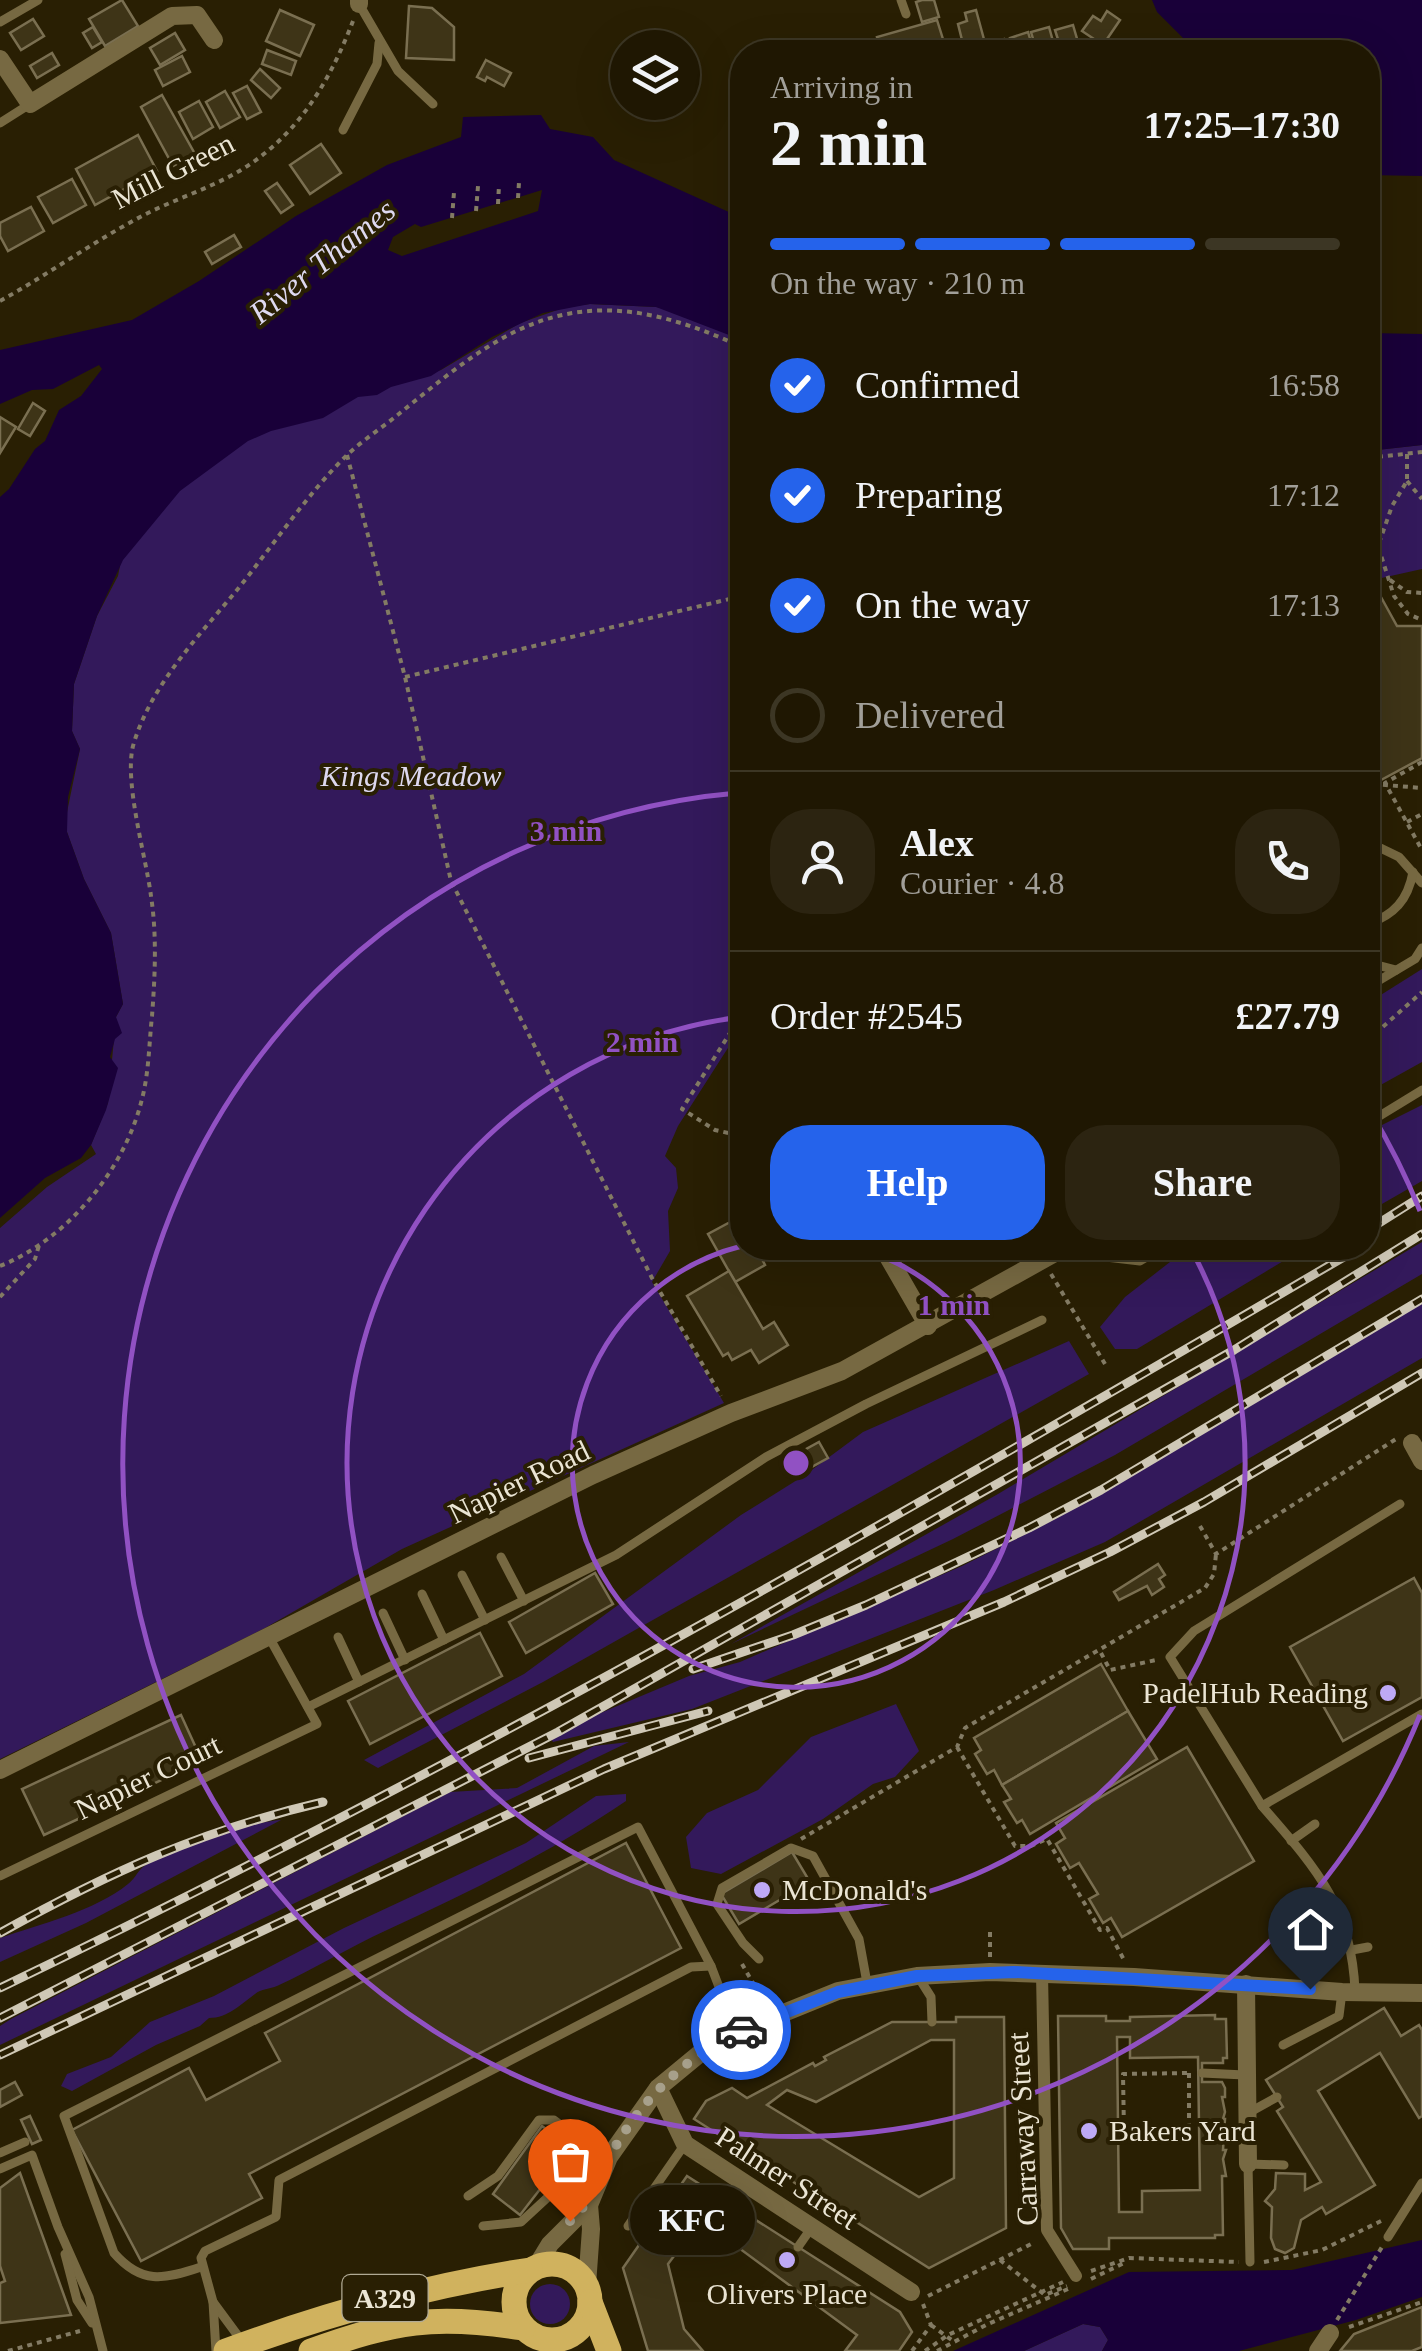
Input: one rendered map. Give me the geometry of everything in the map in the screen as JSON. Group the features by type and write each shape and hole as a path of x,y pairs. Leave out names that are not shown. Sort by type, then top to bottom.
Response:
{"main road":[{"path":"588,2293 589,2312 578,2330 563,2339 540,2340 517,2318 516,2286 533,2269 546,2264 568,2267 588,2293 609,2351"},
{"name":"A329","path":"236,2348 359,2305 450,2283 533,2269"},
{"name":"A329","path":"310,2351 377,2329 460,2319 540,2340"}],"street":[{"path":"0,60 30,104 172,16 197,15 214,40"},
{"path":"890,1260 928,1326"},
{"name":"Napier Road","path":"0,1770 593,1476 731,1413 842,1371 1042,1260"},
{"path":"1409,1438 1422,1461"},
{"path":"533,2269 550,2244 588,2204 609,2158 658,2088 732,2034 867,1983 990,1972 1422,1992"},
{"name":"Carraway Street","path":"1042,1974 1050,2234 1081,2280"},
{"path":"1246,1984 1248,2164"},
{"name":"Palmer Street","path":"658,2088 685,2144 911,2292"},
{"path":"588,2204 588,2293"},
{"path":"1318,2351 1331,2330"}],"lane":[{"path":"0,22 38,0"},
{"path":"902,0 906,14"},
{"path":"359,2 398,72 432,104"},
{"path":"343,130 376,64 379,40"},
{"path":"0,122 30,104"},
{"path":"1380,847 1422,883"},
{"path":"1380,919 1404,901 1413,872"},
{"path":"1380,980 1420,954"},
{"path":"1380,966 1398,970"},
{"path":"1380,1116 1422,1090"},
{"path":"269,1637 308,1708 616,1555 766,1458 866,1404 1042,1320"},
{"path":"1283,2045 1339,2016 1348,1991 1352,1950 1341,1912 1262,1806 1170,1658 1194,1631 1400,1504"},
{"path":"501,1558 524,1601"},
{"path":"462,1576 484,1620"},
{"path":"422,1594 444,1640"},
{"path":"383,1613 405,1660"},
{"path":"338,1637 359,1682"},
{"name":"Napier Court","path":"0,1876 317,1724 308,1708"},
{"path":"1262,1806 1422,1714"},
{"path":"1291,1842 1315,1824"},
{"path":"200,2267 150,2278 130,2270 114,2253 64,2116 638,1827 710,1966 732,2034"},
{"path":"759,1959 718,1904 722,1888 791,1848 813,1856 859,1939 867,1983"},
{"path":"1352,1950 1368,1947"},
{"path":"236,2348 200,2267 204,2251 276,2218 279,2180 691,1967 710,1966"},
{"path":"917,1976 932,1997 932,2022"},
{"path":"1202,2073 1246,2075"},
{"path":"1247,2114 1277,2098"},
{"path":"468,2196 498,2176 539,2120 554,2120 578,2138 578,2155 560,2186 521,2222 484,2226"},
{"path":"0,2153 25,2142"},
{"path":"628,2226 685,2144"},
{"path":"0,2169 32,2155 89,2297 103,2351"},
{"path":"1250,2262 1248,2164 1284,2165"},
{"path":"1388,2238 1422,2183"},
{"path":"798,2247 812,2227"},
{"path":"213,2302 216,2351"}],"path":[{"name":"Mill Green","path":"0,301 144,215 239,171 274,146 307,114 338,60 359,2"},
{"path":"518,198 519,182"},
{"path":"498,204 500,185"},
{"path":"476,210 478,186"},
{"path":"452,218 454,192"},
{"path":"0,1266 40,1242 79,1209 118,1160 143,1096 154,985 152,897 133,786 132,752 142,718 178,662 346,456 464,361 545,319 591,310 656,314 730,342"},
{"path":"1380,457 1422,452"},
{"path":"1380,540 1392,506 1407,481 1407,454"},
{"path":"346,456 405,678 452,881 652,1278 731,1413"},
{"path":"1407,481 1422,498"},
{"path":"1380,554 1394,596 1408,614 1422,620"},
{"path":"1390,580 1407,592 1422,593"},
{"path":"405,678 730,599"},
{"path":"1385,782 1422,762"},
{"path":"1385,782 1422,850"},
{"path":"1380,783 1422,788"},
{"path":"1407,822 1422,814"},
{"path":"1380,1029 1422,992"},
{"path":"730,1033 682,1109 714,1130 730,1133"},
{"path":"0,1297 34,1259 40,1242"},
{"path":"1042,1260 1106,1364"},
{"path":"1216,1554 1409,1438"},
{"path":"791,1844 957,1747 965,1728 1205,1588 1214,1574 1216,1554 1200,1526"},
{"path":"1100,1652 1110,1670 1170,1658"},
{"path":"957,1747 1015,1846 1031,1846 1047,1839 1100,1930 1107,1928 1134,1977"},
{"path":"990,1929 990,1972"},
{"path":"738,1956 772,2016"},
{"path":"1189,2073 1190,2131 1124,2132 1124,2074 1189,2073"},
{"path":"937,2351 1129,2258 1270,2262 1322,2250 1405,2209"},
{"path":"953,2342 931,2325 921,2299 1050,2234"},
{"path":"1331,2330 1388,2238"},
{"path":"925,2351 948,2335 1041,2292 1122,2266 1129,2258"},
{"path":"1000,2260 1041,2292"},
{"path":"1331,2330 1422,2302"},
{"path":"912,2351 931,2325"},
{"path":"8,2351 95,2327"}],"green space":[{"name":"Kings Meadow","path":"566,307 656,307 730,316 730,1045 678,1126 665,1156 676,1168 678,1188 668,1211 670,1251 652,1282 724,1403 402,1549 265,1628 0,1759 0,1228 47,1187 96,1154 91,1145 108,1103 116,1017 123,1004 111,933 84,879 67,832 66,817 80,749 72,731 74,684 97,616 118,576 123,550 136,542 196,467 308,405 441,370 520,323"},
{"path":"1422,445 1422,569 1380,578 1380,450"},
{"path":"1422,969 1422,1062 1380,1085 1380,995"},
{"path":"1422,1105 1422,1181 1380,1205 1380,1126"},
{"path":"1422,1242 1422,1274 1115,1455 953,1539 731,1644 998,1494"},
{"path":"1173,1260 1285,1260 1137,1349 1115,1349 1100,1327 1125,1297"},
{"path":"1422,1298 1422,1358 1105,1542 692,1709 553,1742 548,1735 689,1676 740,1662 962,1566 1051,1521"},
{"path":"1069,1341 1089,1374 543,1682 378,1768 364,1760 524,1674 741,1515 863,1432"},
{"path":"896,1704 919,1751 895,1777 873,1784 823,1819 721,1874 691,1868 686,1837 707,1813 758,1790 811,1737"},
{"path":"629,1742 0,2045 0,2026 11,2019 450,1792 517,1788 594,1746"},
{"path":"626,1794 626,1801 598,1820 509,1870 277,1986 257,1992 228,2013 209,2018 72,2091 61,2086 67,2074 111,2057 150,2022 214,1996 344,1928 526,1843 596,1796"},
{"path":"281,1820 86,1923 0,1962 0,1938 100,1902 128,1884 155,1859 210,1837"},
{"path":"550,2284 564,2290 570,2304 564,2318 550,2324 536,2318 530,2304 536,2290"},
{"path":"1083,2324 1100,2327 1108,2340 1102,2351 1024,2351"}],"water":[{"path":"1152,0 1422,0 1422,176 1380,175 1380,40 1185,40 1157,12"},
{"name":"River Thames","path":"541,115 550,129 593,137 614,160 730,213 730,335 656,307 590,304 543,313 492,337 431,376 377,395 358,397 323,418 248,441 180,491 123,560 97,616 74,684 72,731 80,749 68,797 67,832 84,879 111,933 123,1004 116,1017 122,1033 115,1039 110,1057 118,1068 106,1110 81,1158 45,1178 0,1218 0,497 45,441 59,410 81,396 102,369 99,365 53,389 32,390 0,404 0,350 132,320 296,216 387,165 461,137 463,117","holes":["542,190 538,211 402,256 388,250 393,237 415,224 421,227"]},
{"path":"1380,333 1422,334 1422,445 1380,450"},
{"path":"1422,2240 1422,2297 1356,2320 1239,2351 1102,2351 1108,2340 1100,2327 1083,2324 1024,2351 953,2351 1129,2272 1292,2270"}],"building":[{"path":"122,0 138,26 105,46 89,19"},
{"path":"934,0 939,17 922,22 916,2"},
{"path":"409,6 432,8 454,27 454,60 406,58"},
{"path":"280,10 314,25 300,56 266,41"},
{"path":"976,10 984,40 962,40 958,24 967,21 965,13"},
{"path":"1107,11 1120,20 1106,40 1096,40 1082,31 1093,16 1101,21"},
{"path":"33,19 44,36 21,50 10,33"},
{"path":"937,20 943,40 878,40 877,37"},
{"path":"1073,25 1077,40 1058,40 1055,30"},
{"path":"93,27 102,42 92,48 83,33"},
{"path":"1049,27 1053,40 1033,40 1031,32"},
{"path":"1028,32 1030,40 1011,40"},
{"path":"175,33 185,50 160,65 150,48"},
{"path":"267,50 296,61 291,75 262,64"},
{"path":"52,53 59,65 37,78 30,66"},
{"path":"182,56 190,72 163,86 155,70"},
{"path":"486,60 511,73 504,86 487,77 485,81 477,77"},
{"path":"260,69 280,88 271,98 251,80"},
{"path":"247,86 261,112 247,119 233,93"},
{"path":"225,91 240,117 220,128 206,102"},
{"path":"162,95 195,154 173,166 141,107"},
{"path":"199,101 213,127 193,139 179,112"},
{"path":"138,135 157,171 95,205 76,169"},
{"path":"321,144 341,173 310,194 290,165"},
{"path":"72,179 86,205 53,223 38,197"},
{"path":"277,183 293,205 281,213 265,191"},
{"path":"31,207 44,231 8,251 0,236 0,223"},
{"path":"234,235 241,247 212,264 205,252"},
{"path":"33,403 45,411 30,436 18,429"},
{"path":"0,417 16,427 0,453"},
{"path":"1380,595 1397,626 1422,626 1422,758 1380,781"},
{"path":"730,1222 730,1260 765,1260 765,1265 735,1282 708,1234"},
{"path":"729,1271 763,1329 774,1322 788,1345 759,1363 751,1350 732,1360 728,1353 723,1356 687,1296"},
{"path":"819,1442 828,1458 797,1475 788,1459"},
{"path":"1158,1564 1165,1575 1159,1579 1164,1587 1152,1595 1147,1586 1119,1600 1114,1592"},
{"path":"595,1573 613,1604 526,1653 509,1622"},
{"path":"1414,1578 1422,1593 1422,1697 1343,1741 1290,1647"},
{"path":"480,1633 502,1676 370,1744 348,1701"},
{"path":"1101,1664 1128,1711 1002,1785 994,1770 987,1774 975,1754 981,1750 974,1738"},
{"path":"1128,1711 1157,1759 1030,1834 1022,1820 1017,1823 1004,1802 1011,1799 1002,1785"},
{"path":"181,1715 202,1761 44,1835 22,1789"},
{"path":"1187,1747 1254,1861 1122,1937 1111,1918 1103,1923 1089,1899 1098,1894 1079,1863 1070,1868 1056,1844 1065,1838 1056,1823"},
{"path":"626,1843 681,1948 249,2174 262,2198 141,2261 72,2130 189,2068 206,2100 280,2061 265,2033"},
{"name":"McDonald's","path":"792,1852 810,1882 739,1924 721,1894"},
{"path":"1384,2008 1401,2036 1419,2025 1422,2030 1422,2116 1419,2118 1380,2053 1318,2091 1375,2185 1326,2214 1322,2207 1301,2220 1294,2248 1285,2253 1275,2249 1271,2238 1272,2207 1265,2201 1275,2189 1276,2173 1305,2174 1305,2190 1321,2182 1277,2111 1283,2107 1266,2080"},
{"name":"Bakers Yard","path":"1215,2015 1215,2019 1226,2019 1227,2058 1223,2058 1223,2063 1202,2063 1202,2082 1222,2082 1225,2088 1223,2235 1109,2238 1109,2249 1073,2249 1061,2228 1058,2016 1106,2016 1106,2021 1130,2021 1130,2017","holes":["1117,2037 1130,2037 1130,2058 1198,2057 1200,2190 1142,2191 1142,2212 1119,2212"]},
{"path":"956,2017 1004,2017 1006,2228 929,2268 694,2119 706,2101 732,2088 747,2098 813,2063 815,2066 826,2060 824,2057 892,2022 956,2022","holes":["931,2040 954,2040 954,2178 919,2197 767,2105 787,2090 816,2102"]},
{"path":"15,2082 22,2095 0,2107 0,2090"},
{"path":"30,2116 41,2140 32,2144 21,2120"},
{"path":"542,2126 572,2148 520,2215 493,2194"},
{"path":"20,2173 71,2315 0,2323 0,2283 5,2281 0,2266 0,2188"},
{"name":"Olivers Place","path":"687,2176 900,2312 912,2332 899,2351 845,2351 857,2335 701,2220 668,2264 684,2329 703,2351 648,2351 623,2268"},
{"path":"1422,2307 1422,2347 1412,2351 1340,2351 1354,2334"}],"railway":[{"path":"1380,1222 1422,1196"},
{"path":"1380,1260 1422,1234"},
{"path":"0,1988 174,1903 517,1725 856,1538 1338,1260"},
{"path":"0,2018 558,1732 1234,1350 1380,1260"},
{"path":"693,1669 866,1605 1029,1528 1101,1490 1422,1299"},
{"path":"0,2055 604,1769 1004,1602 1110,1552 1204,1502 1422,1373"},
{"path":"529,1758 708,1711"},
{"path":"0,1933 79,1891 196,1840 323,1802"}],"way so far":[{"path":"570,2221 588,2204 609,2158 658,2088 698,2056 741,2030"}],"place":[{"name":"PadelHub Reading","path":"1388,1693"},
{"name":"McDonald's","path":"762,1890"},
{"name":"Bakers Yard","path":"1089,2131"},
{"name":"KFC","path":"570,2221"},
{"name":"Olivers Place","path":"787,2260"}],"route":[{"path":"741,2030 867,1983 917,1976 1014,1972 1310,1989"}]}
